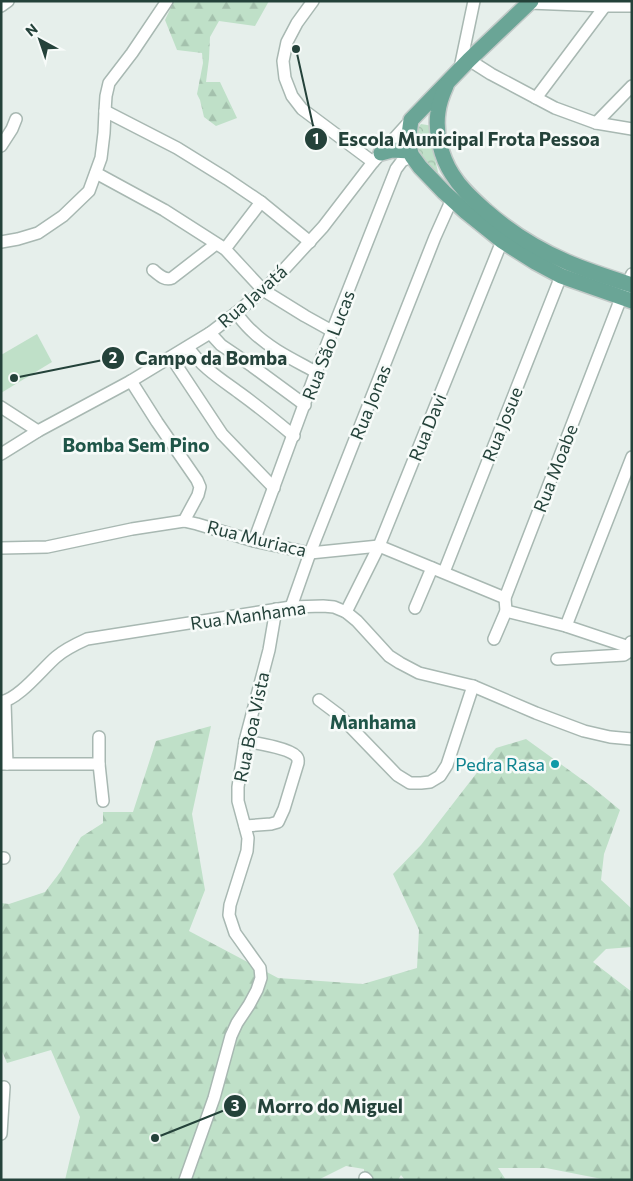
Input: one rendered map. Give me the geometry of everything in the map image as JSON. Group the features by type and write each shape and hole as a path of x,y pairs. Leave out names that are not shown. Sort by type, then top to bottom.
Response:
{"main road":[{"path":"530,2 464,64 411,120 408,142 411,154 427,175 452,199 502,241 535,262 561,276 629,288"},
{"path":"448,80 438,110 439,139 443,156 452,175 470,196 508,229 524,239 566,262 629,288"},
{"path":"411,120 424,116 437,119"},
{"path":"377,157 392,150 411,154"},
{"path":"438,186 448,184 452,175"}],"street":[{"path":"1,6 8,1"},
{"path":"1,242 38,233 63,216 89,191 101,158 106,96 109,83 167,1"},
{"path":"313,1 297,23 287,42 283,60 285,78 292,96 302,109 377,157"},
{"path":"474,1 464,64 492,74 555,108 596,123 632,129"},
{"path":"530,2 632,6"},
{"path":"536,98 605,6"},
{"path":"596,123 632,86"},
{"path":"105,111 178,148 227,179 261,202 310,242"},
{"path":"1,146 16,119"},
{"name":"Rua Javatá","path":"1,454 38,431 131,381 210,333 236,313 263,290 310,242 352,192 377,157 411,120"},
{"name":"Rua São Lucas","path":"254,541 316,372 396,169 411,154"},
{"path":"96,173 164,210 220,247 263,290 332,331"},
{"name":"Rua Jonas","path":"291,606 310,553 435,237 452,199"},
{"path":"153,270 168,280 172,278 220,247 261,202"},
{"name":"Rua Davi","path":"346,612 379,546 502,241"},
{"name":"Rua Josue","path":"444,572 561,276"},
{"name":"Rua Moabe","path":"494,638 506,611 505,598 629,288"},
{"path":"236,313 260,339 275,350 316,372"},
{"path":"210,333 221,345 305,405"},
{"path":"188,346 199,360 216,376 259,407 294,436"},
{"path":"170,357 222,434 274,488"},
{"path":"131,381 200,487 198,495 184,521"},
{"path":"1,407 38,431"},
{"path":"566,626 632,457"},
{"name":"Rua Muriaca","path":"1,548 47,547 132,529 184,521 254,541 310,553 379,546 505,598"},
{"path":"415,608 432,568"},
{"name":"Rua Manhama","path":"3,702 22,691 57,656 74,644 87,639 291,606 323,606 334,607 346,612 357,621 389,656 419,673 473,686 584,731 610,737 632,739"},
{"name":"Rua Boa Vista","path":"185,1180 214,1098 231,1036 262,978 260,968 235,932 229,916 230,905 247,851 248,838 238,801 238,787 245,741 269,650 276,609"},
{"path":"506,611 631,645 624,655 557,659"},
{"path":"319,700 339,716 397,775 410,783 421,783 430,782 440,776 447,765 473,686"},
{"path":"3,702 4,764 100,764"},
{"path":"99,738 103,801"},
{"path":"245,741 284,749 295,754 298,758 284,810 278,822 245,826"},
{"path":"1,1134 4,1087"}],"green space":[{"path":"174,1 269,1 255,26 219,21 210,37 206,82 220,82 237,118 216,126 204,117 197,94 203,63 202,53 177,50 165,20"},
{"path":"421,124 433,126 433,150 438,172 434,177 420,158 415,144 416,131"},
{"path":"37,334 52,362 1,393 1,355"},
{"path":"211,726 192,814 205,890 189,931 278,978 363,984 417,968 419,930 393,874 421,845 496,748 526,739 591,786 620,810 604,854 601,880 632,909 632,947 606,949 593,962 632,992 632,1180 607,1180 546,1168 498,1168 506,1180 405,1180 401,1175 398,1180 364,1180 364,1169 346,1166 318,1180 65,1180 80,1117 51,1050 7,1063 1,1049 1,903 9,904 45,892 61,871 81,837 103,823 103,812 133,812 156,741"}],"place":[{"name":"Escola Municipal Frota Pessoa","path":"296,49"},
{"name":"Campo da Bomba","path":"14,378"},
{"name":"Pedra Rasa","path":"555,764"},
{"name":"Morro do Miguel","path":"155,1138"}],"district":[{"name":"Bomba Sem Pino","path":"136,444"},
{"name":"Manhama","path":"373,721"}]}
